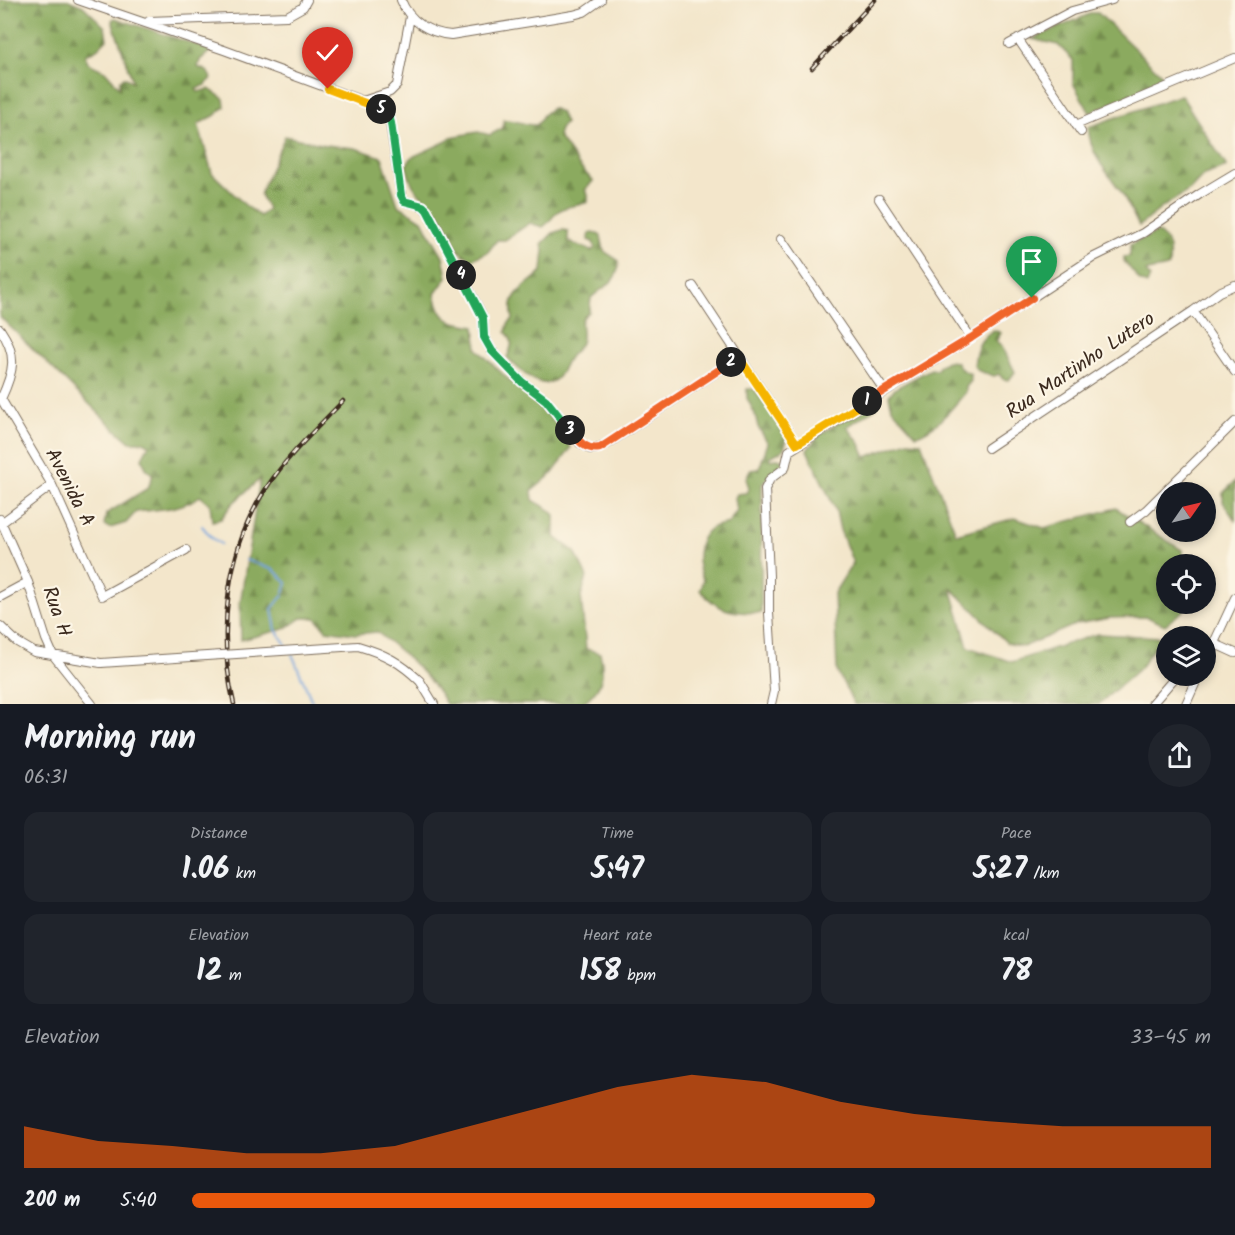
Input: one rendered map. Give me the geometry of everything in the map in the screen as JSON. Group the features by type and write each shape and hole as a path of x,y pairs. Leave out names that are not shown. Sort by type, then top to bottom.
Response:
{"street":[{"path":"78,0 142,21 382,109 389,116 401,195 404,201 423,206 432,218 481,313 485,341 512,373 546,400 585,447 595,449 607,444 739,357"},
{"path":"104,0 109,11"},
{"path":"142,21 287,16 303,8 307,0"},
{"path":"401,0 410,17 418,24 438,34 451,35 573,15 585,12 601,0"},
{"path":"1009,44 1072,11 1112,0"},
{"path":"363,101 390,92 397,85 410,17"},
{"path":"1018,39 1081,132"},
{"path":"1076,125 1235,58"},
{"path":"771,704 774,691 765,489 770,479 785,468 786,454 797,444 971,338 1094,257 1143,232 1235,173"},
{"path":"879,199 971,338"},
{"path":"781,239 884,390"},
{"name":"Rua Martinho Lutero","path":"988,448 1219,292 1235,285"},
{"path":"693,286 797,444"},
{"path":"1193,311 1235,372"},
{"path":"0,329 12,352 13,367 1,398"},
{"name":"Avenida A","path":"1,398 52,485 102,596 186,550"},
{"path":"1130,522 1146,510 1235,422"},
{"path":"1,522 52,485"},
{"name":"Rua H","path":"1,522 28,582 53,655 92,704"},
{"path":"0,597 28,582"},
{"path":"1216,633 1235,598"},
{"path":"0,626 34,652 101,663 358,646 381,653 403,665 420,681 434,704"},
{"path":"1216,646 1235,653"},
{"path":"1152,704 1168,686"},
{"path":"1186,704 1194,686"}],"green space":[{"path":"0,0 68,0 83,6 105,27 107,39 97,49 85,55 88,63 105,71 120,88 120,81 124,77 133,82 112,20 115,18 212,50 200,60 198,67 207,71 211,78 206,85 196,89 198,92 209,89 224,99 225,107 198,124 212,173 245,205 260,216 268,209 260,194 285,136 326,145 355,148 382,157 398,205 422,220 443,256 447,277 435,294 443,315 452,322 475,326 477,349 509,380 547,411 571,448 553,473 532,491 533,500 555,515 555,537 575,552 587,577 581,596 586,649 600,653 602,662 600,682 588,699 581,704 446,704 424,674 377,632 355,634 326,630 316,618 302,618 284,629 241,640 240,604 260,479 232,504 221,519 212,521 210,504 200,496 177,506 136,512 126,523 110,528 104,525 106,514 148,488 153,475 146,468 142,458 149,445 144,442 130,442 0,317"},
{"path":"1092,13 1098,13 1166,79 1090,113 1073,83 1073,60 1058,45 1032,39"},
{"path":"1181,95 1227,167 1204,175 1190,190 1164,206 1139,226 1121,192 1096,155 1088,127"},
{"path":"552,108 560,112 565,123 558,136 593,181 585,190 588,202 557,212 543,227 530,223 505,240 497,240 488,252 473,259 465,255 454,245 437,211 414,187 406,165 412,157 451,137 478,132 490,135 503,128 504,120 537,125 543,115"},
{"path":"568,231 568,241 591,251 595,248 593,242 588,240 589,233 594,232 601,236 604,251 619,261 616,274 610,283 591,298 589,312 582,321 580,345 568,358 558,377 552,382 545,383 531,378 507,357 511,344 506,332 508,324 513,319 512,302 515,296 542,271 544,250 542,244 553,233"},
{"path":"1157,232 1165,239 1169,247 1169,266 1146,272 1150,277 1147,284 1140,281 1124,261 1124,257 1130,256 1130,245"},
{"path":"994,330 1001,333 996,341 1002,346 1015,372 1009,380 1003,379 999,374 994,376 979,371 974,366 979,345"},
{"path":"947,361 957,362 961,369 970,374 971,381 966,387 966,392 944,417 931,428 916,435 892,408 889,396 894,389 931,369 937,370"},
{"path":"747,389 754,389 772,413 787,440 783,450 770,457 772,460 779,458 783,461 762,484 761,613 727,610 714,603 700,590 703,579 698,560 699,546 705,534 712,528 729,523 737,510 735,498 737,494 746,493 749,488 746,478 750,470 759,469 768,443 758,427 755,414 747,398"},
{"path":"877,398 880,400 877,407 847,427 859,442 866,457 908,441 921,442 956,534 1015,518 1044,528 1116,508 1156,533 1156,542 1169,542 1182,550 1183,554 1156,554 1156,614 1179,614 1165,625 1147,617 1110,618 1077,624 1023,647 1007,643 951,588 968,647 1012,662 1097,634 1156,637 1156,644 1140,668 1099,704 854,704 837,671 834,593 853,563 840,530 836,511 807,450 819,435"},
{"path":"1235,481 1235,520 1223,502 1223,493"}],"waterway":[{"path":"202,526 212,538 221,544"},
{"path":"246,560 274,570 287,583 283,595 272,609 276,630 289,649"},
{"path":"292,654 313,704"}],"railway":[{"path":"812,68 875,0"},
{"path":"234,704 226,649 226,620 234,564 242,537 253,511 275,475 343,401"}],"route":[{"path":"328,89 373,105 382,109 389,116 401,195 404,201 423,206 432,218 481,313 485,341 512,373 546,400 580,442 590,449 600,448 607,444 739,357 797,444 1032,298"}]}
